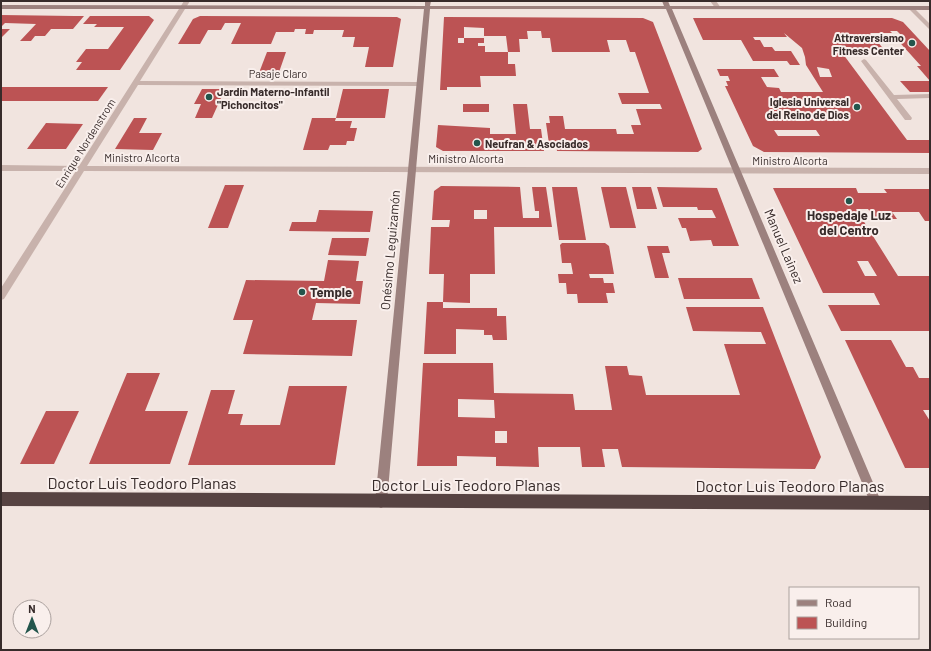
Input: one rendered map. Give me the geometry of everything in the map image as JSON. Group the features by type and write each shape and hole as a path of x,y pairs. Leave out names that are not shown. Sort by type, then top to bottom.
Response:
{"highway":[{"name":"Doctor Luis Teodoro Planas","path":"1,499 381,502 930,503"}],"street":[{"name":"Manuel Lainez","path":"665,1 876,503"},
{"path":"714,1 718,8"},
{"path":"1,7 185,4 428,4 668,8 930,8"},
{"name":"Enrique Nordenstrom","path":"1,296 185,4"},
{"name":"Onésimo Leguizamón","path":"381,502 428,4"},
{"path":"911,8 930,28"},
{"path":"864,61 908,118"},
{"name":"Pasaje Claro","path":"135,83 420,84"},
{"path":"892,97 930,96"},
{"name":"Ministro Alcorta","path":"1,168 930,171"}],"building":[{"path":"1,15 84,16 73,29 51,29 45,36 35,36 31,41 20,41 36,24 5,23 1,27"},
{"path":"90,16 149,16 154,20 120,70 76,70 82,62 76,62 86,49 108,49 124,27 94,27 97,24 83,24"},
{"path":"200,16 397,17 401,19 393,67 365,67 369,47 353,47 355,37 342,37 344,30 314,30 313,34 305,34 306,29 295,29 294,32 276,32 271,44 231,44 241,23 225,23 221,30 208,30 200,44 178,44 193,19"},
{"path":"444,17 643,18 653,22 702,149 698,152 557,151 556,144 549,144 546,123 550,123 549,116 563,116 565,129 616,129 617,134 634,134 631,125 641,125 636,109 662,109 660,104 622,104 618,93 649,93 635,52 630,52 626,40 607,40 610,52 552,52 550,38 542,38 541,31 527,31 528,39 519,39 520,52 508,52 508,64 515,64 516,76 480,76 481,87 447,87 447,90 440,90","holes":["464,27 484,28 484,36 506,36 508,52 485,52 485,46 478,46 478,43 484,43 484,38 464,38","458,38 464,38 464,43 458,43"]},
{"path":"693,18 892,18 903,22 930,51 930,81 917,66 921,66 893,35 901,35 897,31 890,31 892,33 870,33 887,53 840,50 907,140 930,140 930,153 764,152 753,146 725,86 728,86 726,81 730,81 728,76 720,76 717,69 774,69 779,77 761,77 767,87 779,88 781,92 823,92 806,65 802,48 784,33 787,37 753,37 755,40 760,40 764,47 772,47 775,51 791,51 800,65 790,65 787,61 753,61 741,40 703,40","holes":["817,67 829,69 832,77 820,77","774,130 816,130 820,136 778,136"]},
{"path":"1,29 10,29 1,38"},
{"path":"267,52 286,52 277,78 257,78"},
{"path":"900,81 930,81 930,92 910,92"},
{"path":"1,87 108,87 98,101 1,101"},
{"name":"Jardín Materno-Infantil \"Pichoncitos\"","path":"202,89 225,89 212,118 195,118 201,104 194,104"},
{"path":"343,89 389,89 385,118 336,118"},
{"path":"463,104 489,104 489,112 463,112"},
{"path":"513,104 527,104 530,129 541,129 544,151 443,151 436,147 438,125 490,128 490,134 516,134"},
{"path":"134,118 147,118 139,133 162,133 153,150 115,149"},
{"path":"312,118 336,118 335,121 352,121 350,128 357,128 354,141 347,141 346,145 330,145 328,150 303,150"},
{"path":"46,123 83,124 66,149 27,149"},
{"path":"225,185 244,185 228,228 208,228"},
{"path":"441,186 520,187 523,218 539,218 539,211 535,211 532,187 546,187 552,227 494,227 495,274 470,274 470,303 443,302 444,274 429,274 431,227 449,227 450,220 432,220 434,191","holes":["474,210 487,210 487,219 474,219"]},
{"path":"552,187 577,187 586,240 559,240"},
{"path":"601,187 626,187 636,228 610,228"},
{"path":"632,187 651,187 657,209 637,209"},
{"path":"657,187 717,188 739,246 713,246 711,240 690,241 686,228 682,228 678,218 716,218 712,210 698,210 697,207 663,207"},
{"path":"773,188 856,188 858,193 887,193 884,189 930,189 930,221 925,221 919,212 892,212 897,219 875,219 868,209 856,209 898,276 930,276 930,331 841,331 828,305 880,305 874,293 823,293","holes":["857,261 868,261 877,276 865,276"]},
{"path":"319,210 373,211 370,232 289,231 292,222 316,222"},
{"path":"332,238 369,238 366,256 328,255"},
{"path":"562,243 605,243 609,246 614,274 589,274 590,278 603,278 604,283 613,283 615,293 606,293 608,303 578,303 577,294 567,294 566,283 559,283 558,274 573,274 571,263 562,263 560,245"},
{"path":"647,246 668,246 670,253 662,253 669,278 655,278"},
{"path":"328,260 359,261 356,281 363,281 360,304 316,303 312,320 357,320 352,356 243,354 253,320 233,320 246,280 324,281"},
{"path":"678,278 752,278 760,299 684,299"},
{"path":"427,302 443,302 443,308 497,308 497,316 506,316 507,340 493,340 492,335 484,335 484,330 456,329 456,354 424,354"},
{"path":"686,307 763,307 821,457 815,469 622,467 618,449 602,449 605,467 582,467 580,447 538,447 539,467 496,466 496,457 457,456 457,466 417,466 423,363 493,363 494,393 573,394 575,410 612,410 605,366 627,366 629,375 642,376 646,395 740,395 724,344 766,344 761,332 693,331","holes":["458,399 494,400 495,418 458,417","495,431 507,431 507,443 495,443"]},
{"path":"845,340 891,340 906,367 913,367 919,378 929,378 930,410 923,410 930,421 930,468 905,468"},
{"path":"127,373 160,373 145,411 188,411 170,464 89,464"},
{"path":"289,386 347,386 335,465 188,465 211,390 235,390 228,414 243,414 240,425 280,425"},
{"path":"46,411 79,411 54,464 20,464"}],"place":[{"name":"Attraversiamo Fitness Center","path":"912,43"},
{"name":"Jardín Materno-Infantil \"Pichoncitos\"","path":"209,97"},
{"name":"Iglesia Universal del Reino de Dios","path":"857,107"},
{"name":"Neufran & Asociados","path":"477,143"},
{"name":"Hospedaje Luz del Centro","path":"849,201"},
{"name":"Temple","path":"302,292"}]}
